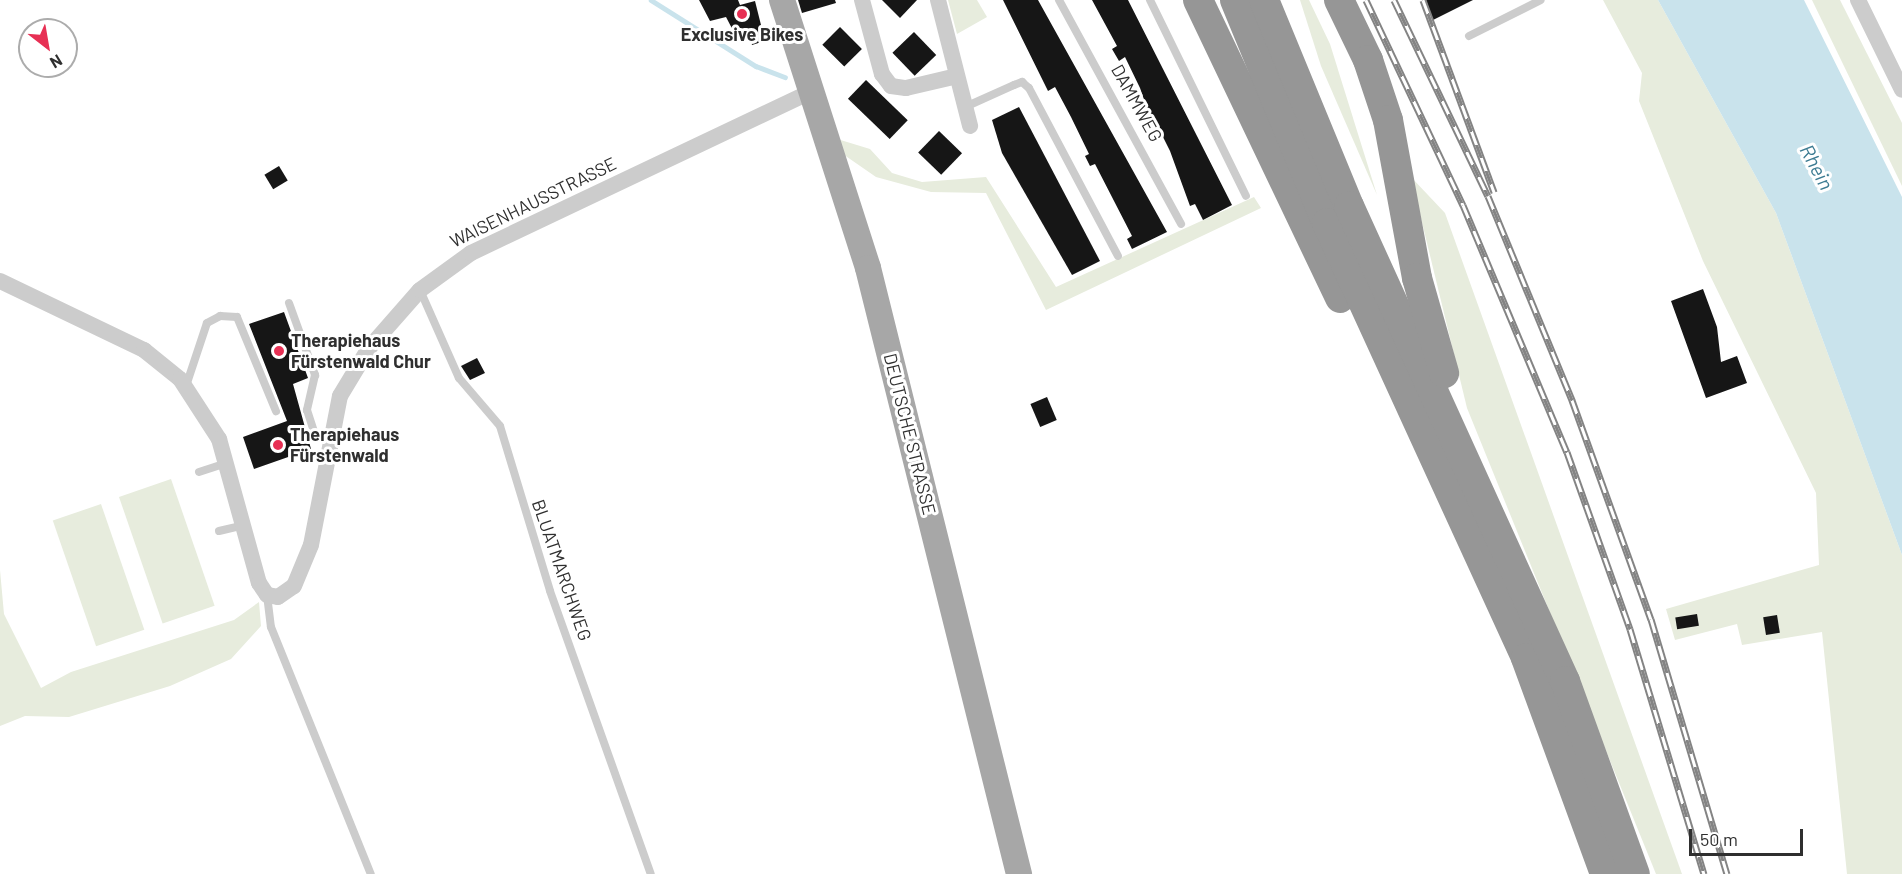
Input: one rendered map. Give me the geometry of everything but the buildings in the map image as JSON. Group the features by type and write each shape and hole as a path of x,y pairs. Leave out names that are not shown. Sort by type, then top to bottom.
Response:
{"highway":[{"path":"1198,0 1265,150 1439,496 1501,602"},
{"path":"1235,0 1327,223 1501,602 1605,874"},
{"path":"1264,0 1349,206 1508,548 1565,681 1635,874"},
{"path":"1339,0 1379,91 1424,308 1442,367 1483,461 1508,548"}],"main road":[{"name":"DEUTSCHE STRASSE","path":"782,0 874,288 1019,874"}],"street":[{"path":"862,0 882,74 891,86 906,88 957,76"},
{"path":"938,0 970,126"},
{"path":"1858,0 1902,90"},
{"name":"WAISENHAUSSTRASSE","path":"267,595 290,591 305,563 330,435 347,382 420,290 471,253 810,92"},
{"path":"0,281 144,350 186,386 212,422 228,463 246,525 257,577 267,595"}],"lane":[{"name":"DAMMWEG","path":"1059,0 1182,224"},
{"path":"1150,0 1246,196"},
{"path":"1469,36 1540,0"},
{"path":"965,107 1023,82 1119,256"},
{"name":"BLUATMARCHWEG","path":"420,290 459,378 500,426 550,591 651,874"},
{"path":"289,303 315,375 307,410 315,434 330,435"},
{"path":"186,386 207,323 220,316 237,317 276,411"},
{"path":"199,472 228,463"},
{"path":"219,531 246,525"},
{"path":"267,595 271,627 371,874"}],"shaded area":[{"path":"948,0 977,0 987,17 957,34"},
{"path":"1300,0 1309,0 1330,44 1377,195 1321,66"},
{"path":"1603,0 1658,0 1776,213 1902,555 1902,874 1847,874 1822,632 1742,645 1737,624 1675,640 1666,609 1819,565 1816,493 1703,261 1639,101 1642,73"},
{"path":"1812,0 1840,0 1902,123 1902,186"},
{"path":"834,138 870,149 892,173 922,182 986,177 1056,287 1254,197 1261,208 1046,310 986,193 931,192 876,177 837,150"},
{"path":"1411,177 1445,213 1682,874 1656,874 1467,408"},
{"path":"171,479 215,606 163,624 119,497"},
{"path":"101,504 144,630 96,646 53,521"},
{"path":"0,570 4,614 41,688 71,672 234,620 259,602 261,626 231,659 170,686 69,717 25,716 0,726"}],"water":[{"name":"Rhein","path":"1658,0 1804,0 1902,197 1902,555 1776,213"}],"waterway":[{"path":"651,0 756,66 785,77"}],"railway":[{"path":"1366,0 1463,205 1567,452 1630,629 1704,874"},
{"path":"1394,0 1488,196 1572,400 1651,619 1727,874"},
{"path":"1423,0 1494,192"}],"place":[{"name":"Exclusive Bikes","path":"742,14"},
{"name":"Therapiehaus Fürstenwald Chur","path":"279,351"},
{"name":"Therapiehaus Fürstenwald","path":"278,445"}]}
